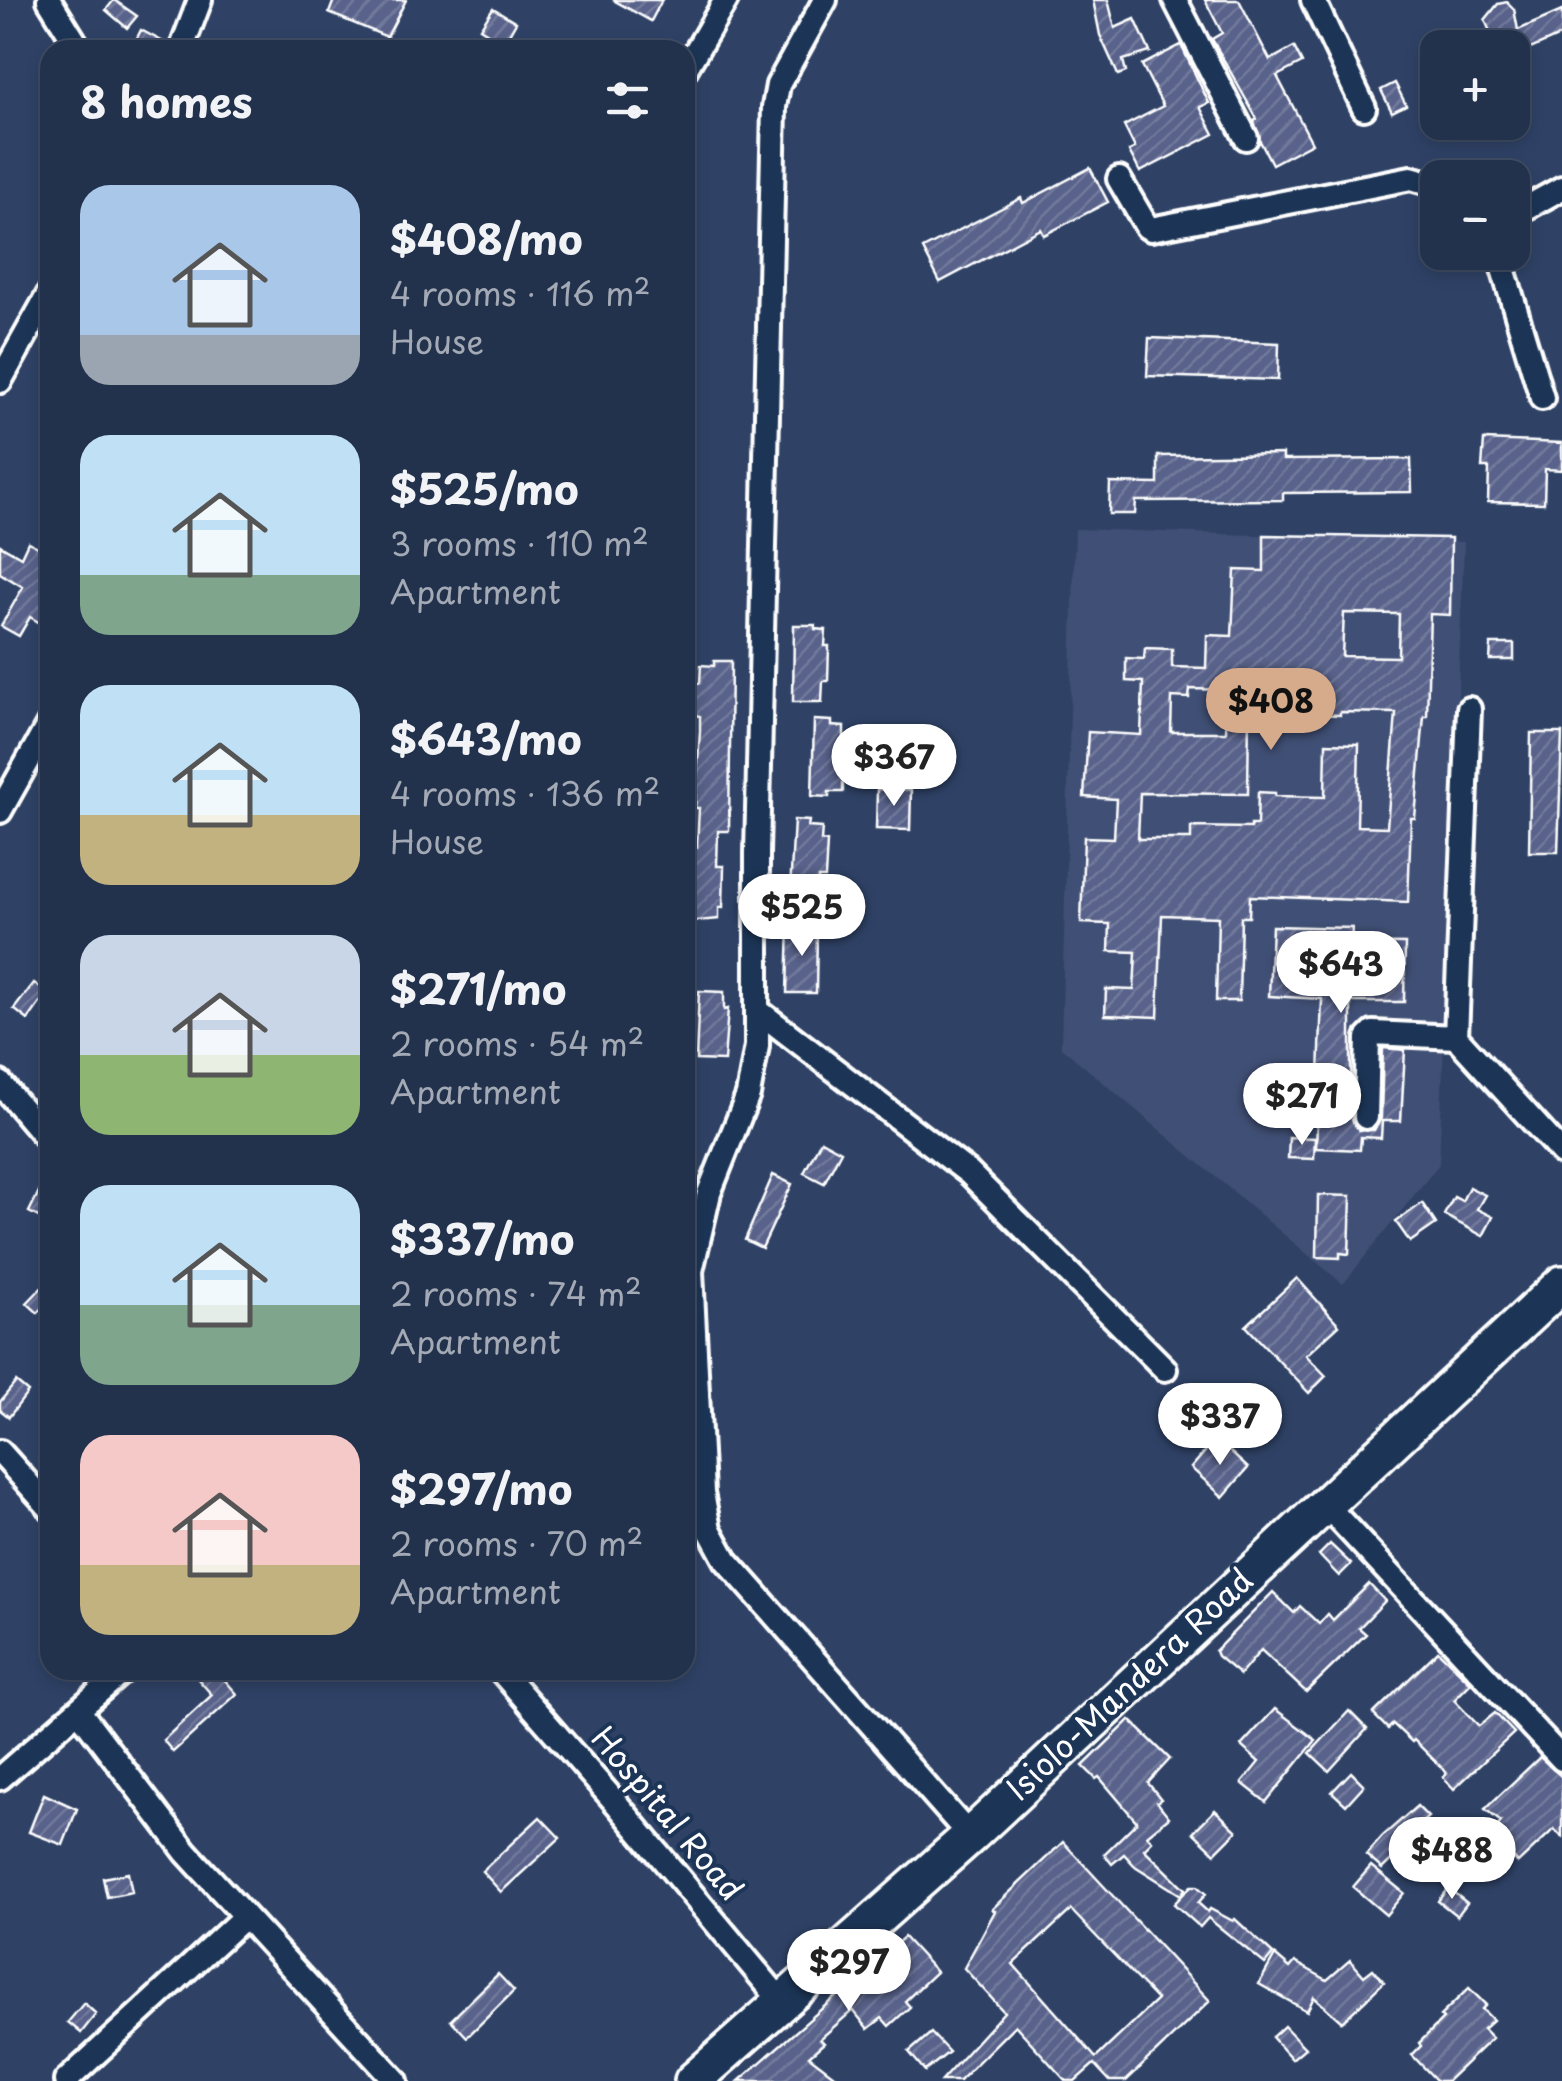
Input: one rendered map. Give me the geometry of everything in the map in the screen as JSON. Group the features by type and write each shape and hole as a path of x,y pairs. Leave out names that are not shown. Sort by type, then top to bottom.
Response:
{"highway":[{"name":"Isiolo-Mandera Road","path":"693,2081 970,1836 1562,1284"}],"street":[{"path":"49,0 74,40"},
{"path":"184,40 200,0"},
{"path":"695,53 726,0"},
{"path":"695,1254 710,1192 748,1095 757,1046 757,835 774,107 778,85 825,0"},
{"path":"1175,0 1246,138"},
{"path":"1313,0 1364,108"},
{"path":"1119,179 1151,229 1411,178 1420,181"},
{"path":"1530,206 1562,188"},
{"path":"1503,270 1542,398"},
{"path":"0,381 40,310"},
{"path":"1469,709 1456,1037 1562,1153"},
{"path":"0,811 40,740"},
{"path":"757,1010 969,1173 1166,1369"},
{"path":"1366,1116 1368,1038 1373,1033 1456,1037"},
{"path":"0,1083 40,1130"},
{"path":"695,1397 702,1493 709,1528 726,1560 970,1836"},
{"path":"0,1452 40,1497"},
{"path":"1324,1503 1562,1759"},
{"path":"0,1778 113,1680"},
{"name":"Hospital Road","path":"509,1680 782,2002"},
{"path":"79,1711 141,1797 389,2079"},
{"path":"66,2081 244,1918"}],"shaded area":[{"path":"1075,529 1464,542 1439,1164 1343,1284 1061,1047"}],"building":[{"path":"114,0 137,16 127,28 106,10"},
{"path":"334,0 406,0 387,37 329,13"},
{"path":"613,0 662,0 651,21"},
{"path":"1093,0 1108,0 1115,28 1135,19 1150,52 1123,60 1126,72 1118,75 1100,35"},
{"path":"1205,0 1239,0 1270,60 1294,47 1302,63 1277,76 1312,143 1272,164 1260,141 1254,121 1257,119 1212,39 1222,33"},
{"path":"1507,2 1514,9 1518,30 1489,30 1485,20 1498,4"},
{"path":"493,8 516,22 506,40 480,28"},
{"path":"1562,11 1562,35 1530,49 1530,30 1518,30"},
{"path":"141,30 160,40 136,40"},
{"path":"1181,45 1209,103 1200,107 1214,134 1140,172 1129,151 1135,148 1124,126 1163,106 1142,65"},
{"path":"1395,83 1406,105 1392,112 1381,90"},
{"path":"1090,168 1108,202 1044,235 1041,229 940,282 923,249 1021,198 1023,203"},
{"path":"1149,338 1279,343 1278,380 1147,376"},
{"path":"1484,440 1562,443 1562,470 1545,469 1544,503 1488,502 1489,468 1482,468"},
{"path":"1283,454 1283,460 1411,459 1412,492 1283,493 1283,500 1136,501 1135,514 1109,514 1110,483 1158,484 1158,456"},
{"path":"1264,535 1451,538 1450,615 1430,614 1427,716 1415,818 1411,818 1408,902 1250,896 1249,917 1241,917 1239,1001 1216,1001 1218,917 1162,915 1158,1017 1105,1015 1106,989 1134,990 1136,952 1109,951 1110,924 1081,923 1084,837 1114,838 1116,799 1084,797 1088,732 1141,735 1143,682 1126,681 1126,658 1144,659 1145,648 1172,649 1172,667 1206,668 1207,635 1232,636 1235,570 1264,571","holes":["1344,613 1399,614 1398,657 1342,656","1190,689 1227,690 1226,732 1171,732 1172,697 1189,698","1249,712 1396,713 1387,827 1357,826 1359,744 1326,743 1325,797 1258,792 1257,825 1251,828 1191,827 1191,839 1138,839 1140,793 1248,794"]},
{"path":"28,542 40,548 40,623 30,617 19,636 1,626 23,587 0,573 0,545 21,557"},
{"path":"794,625 815,625 815,629 826,630 828,681 823,681 822,702 793,702"},
{"path":"1491,644 1514,644 1514,660 1490,660"},
{"path":"714,661 731,661 729,831 718,831 717,866 724,866 719,919 695,921 700,731 700,716 695,715 696,684 700,683 701,665 714,666"},
{"path":"814,720 832,721 832,726 844,727 844,741 849,742 843,792 829,792 829,797 812,796"},
{"path":"1531,733 1562,733 1558,852 1529,852"},
{"path":"877,789 911,790 910,830 876,829"},
{"path":"794,820 809,821 808,827 822,828 821,841 827,842 825,878 818,878 818,892 790,891"},
{"path":"789,922 806,922 805,929 817,929 816,993 787,993"},
{"path":"1272,926 1352,928 1351,943 1405,944 1404,1002 1351,1002 1351,1117 1359,1130 1374,1130 1381,1118 1383,1048 1405,1050 1401,1121 1382,1121 1381,1138 1361,1137 1360,1150 1316,1148 1322,999 1269,996"},
{"path":"34,983 40,988 40,1003 28,1020 14,1009"},
{"path":"699,991 724,992 724,1010 728,1009 724,1061 696,1060"},
{"path":"1289,1137 1315,1138 1314,1159 1288,1158"},
{"path":"821,1140 841,1151 824,1183 804,1173"},
{"path":"773,1175 792,1184 762,1248 745,1240"},
{"path":"1469,1187 1485,1195 1477,1209 1493,1217 1483,1236 1444,1215 1454,1197 1462,1201"},
{"path":"40,1189 40,1218 29,1212"},
{"path":"1318,1195 1351,1196 1349,1254 1340,1253 1340,1258 1317,1257"},
{"path":"1422,1203 1436,1224 1410,1242 1396,1222"},
{"path":"1297,1278 1339,1325 1306,1355 1326,1376 1309,1393 1246,1326"},
{"path":"40,1289 40,1311 27,1303"},
{"path":"16,1382 28,1392 9,1417 0,1410 0,1402"},
{"path":"1216,1439 1248,1468 1223,1497 1191,1468"},
{"path":"1330,1544 1351,1564 1339,1576 1319,1555"},
{"path":"1369,1584 1385,1601 1359,1628 1366,1634 1306,1692 1261,1650 1240,1675 1217,1656 1215,1651 1273,1592 1294,1613 1300,1606 1319,1624 1328,1614 1333,1620"},
{"path":"1438,1651 1471,1683 1454,1700 1479,1726 1495,1713 1514,1733 1454,1789 1443,1777 1447,1773 1414,1740 1393,1724 1388,1729 1373,1714"},
{"path":"199,1680 225,1680 237,1694 173,1752 163,1740 212,1695"},
{"path":"1275,1709 1316,1740 1266,1802 1242,1783 1259,1762 1241,1746"},
{"path":"1349,1711 1367,1729 1329,1771 1310,1753"},
{"path":"1130,1720 1170,1759 1148,1783 1169,1817 1147,1835 1152,1841 1144,1849 1185,1889 1181,1895 1135,1866 1124,1854 1112,1864 1104,1854 1137,1822 1099,1777 1096,1779 1083,1766"},
{"path":"1540,1757 1562,1777 1562,1837 1554,1829 1518,1863 1492,1834 1501,1822 1485,1809"},
{"path":"1351,1772 1364,1785 1346,1805 1332,1792"},
{"path":"44,1794 77,1809 63,1845 29,1832"},
{"path":"1417,1806 1428,1817 1403,1840 1408,1844 1382,1869 1366,1855"},
{"path":"1215,1810 1237,1831 1215,1853 1193,1832"},
{"path":"540,1817 560,1838 501,1892 482,1871"},
{"path":"1063,1842 1210,2001 1126,2081 1110,2081 1094,2064 1075,2081 1066,2081 1015,2025 959,2081 941,2081 1004,2012 964,1968 995,1911 992,1909","holes":["1071,1910 1157,2000 1096,2058 1013,1964"]},
{"path":"1371,1866 1404,1893 1386,1915 1353,1887"},
{"path":"128,1873 132,1892 107,1897 103,1878"},
{"path":"1191,1886 1206,1894 1198,1903 1208,1912 1210,1909 1235,1919 1273,1954 1265,1964 1208,1918 1200,1927 1174,1904"},
{"path":"1448,1888 1467,1903 1457,1916 1438,1901"},
{"path":"904,1937 936,1972 905,2001 910,2007 889,2026 882,2018 868,2029 853,2010 820,2039 824,2043 809,2056 842,2081 739,2081"},
{"path":"1275,1955 1290,1968 1295,1962 1327,1980 1350,1960 1364,1976 1373,1969 1384,1982 1342,2022 1314,1997 1307,2011 1259,1984"},
{"path":"498,1974 514,1991 467,2037 451,2020"},
{"path":"1469,1988 1486,2005 1482,2009 1493,2020 1483,2029 1492,2038 1447,2081 1437,2081 1412,2055 1443,2019 1440,2016"},
{"path":"84,2003 96,2014 81,2033 68,2022"},
{"path":"1284,2026 1305,2048 1292,2059 1272,2037"},
{"path":"931,2033 949,2052 925,2071 909,2052"}]}
